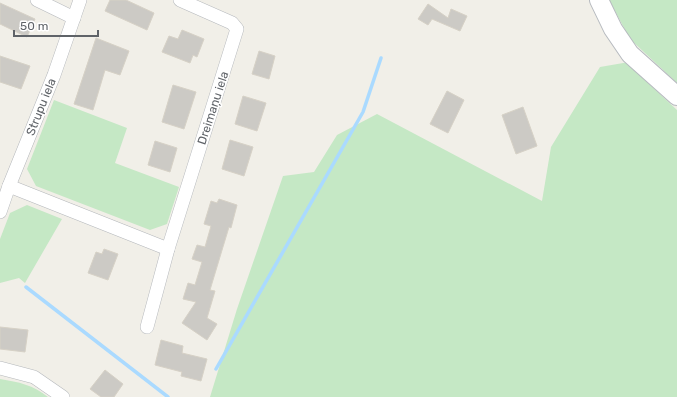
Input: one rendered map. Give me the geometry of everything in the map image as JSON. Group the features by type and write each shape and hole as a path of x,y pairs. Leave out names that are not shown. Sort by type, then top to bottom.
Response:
{"street":[{"path":"37,0 74,18"},
{"name":"Strupu iela","path":"0,212 54,75 80,0"},
{"name":"Dreimaņu iela","path":"147,327 168,249 237,29 232,23 180,0"},
{"path":"598,0 613,29 630,54 677,96"},
{"path":"9,186 168,249"},
{"path":"0,368 34,378 63,397"}],"green space":[{"path":"609,0 677,0 677,83 630,39"},
{"path":"629,62 648,83 677,110 677,397 210,397 237,309 283,176 314,172 337,135 377,114 542,201 551,147 600,67"},
{"path":"54,100 127,128 115,163 179,187 167,224 150,230 36,186 27,169"},
{"path":"27,205 62,219 25,283 19,278 0,283 0,239 10,213"},
{"path":"0,379 26,385 48,397 0,397"}],"building":[{"path":"110,0 126,0 154,13 147,30 105,11"},
{"path":"0,3 35,19 27,37 0,24"},
{"path":"428,4 448,18 451,9 467,16 460,31 432,19 428,25 418,19"},
{"path":"182,30 204,39 197,57 193,55 190,63 162,52 169,36 178,39"},
{"path":"96,38 129,51 120,75 105,70 93,110 74,104"},
{"path":"259,51 275,56 269,79 252,74"},
{"path":"0,56 30,66 21,89 0,82"},
{"path":"173,85 196,92 184,129 162,122"},
{"path":"447,91 464,100 448,133 430,124"},
{"path":"243,96 266,103 257,131 235,124"},
{"path":"523,107 537,146 516,154 502,115"},
{"path":"230,140 253,147 244,176 222,169"},
{"path":"155,141 177,148 170,172 148,165"},
{"path":"219,199 237,205 231,228 229,227 210,290 215,291 207,318 217,324 207,340 182,323 196,302 183,299 188,283 195,285 202,262 192,259 197,245 205,247 211,226 204,224 211,201 217,203"},
{"path":"104,249 118,254 108,280 88,273 96,252 102,254"},
{"path":"0,327 28,330 25,352 0,349"},
{"path":"161,340 183,346 182,353 207,359 201,381 181,376 182,372 155,365"},
{"path":"105,370 123,384 114,397 101,397 90,389"}],"waterway":[{"path":"216,369 363,112 381,58"},
{"path":"26,287 168,397"}]}
